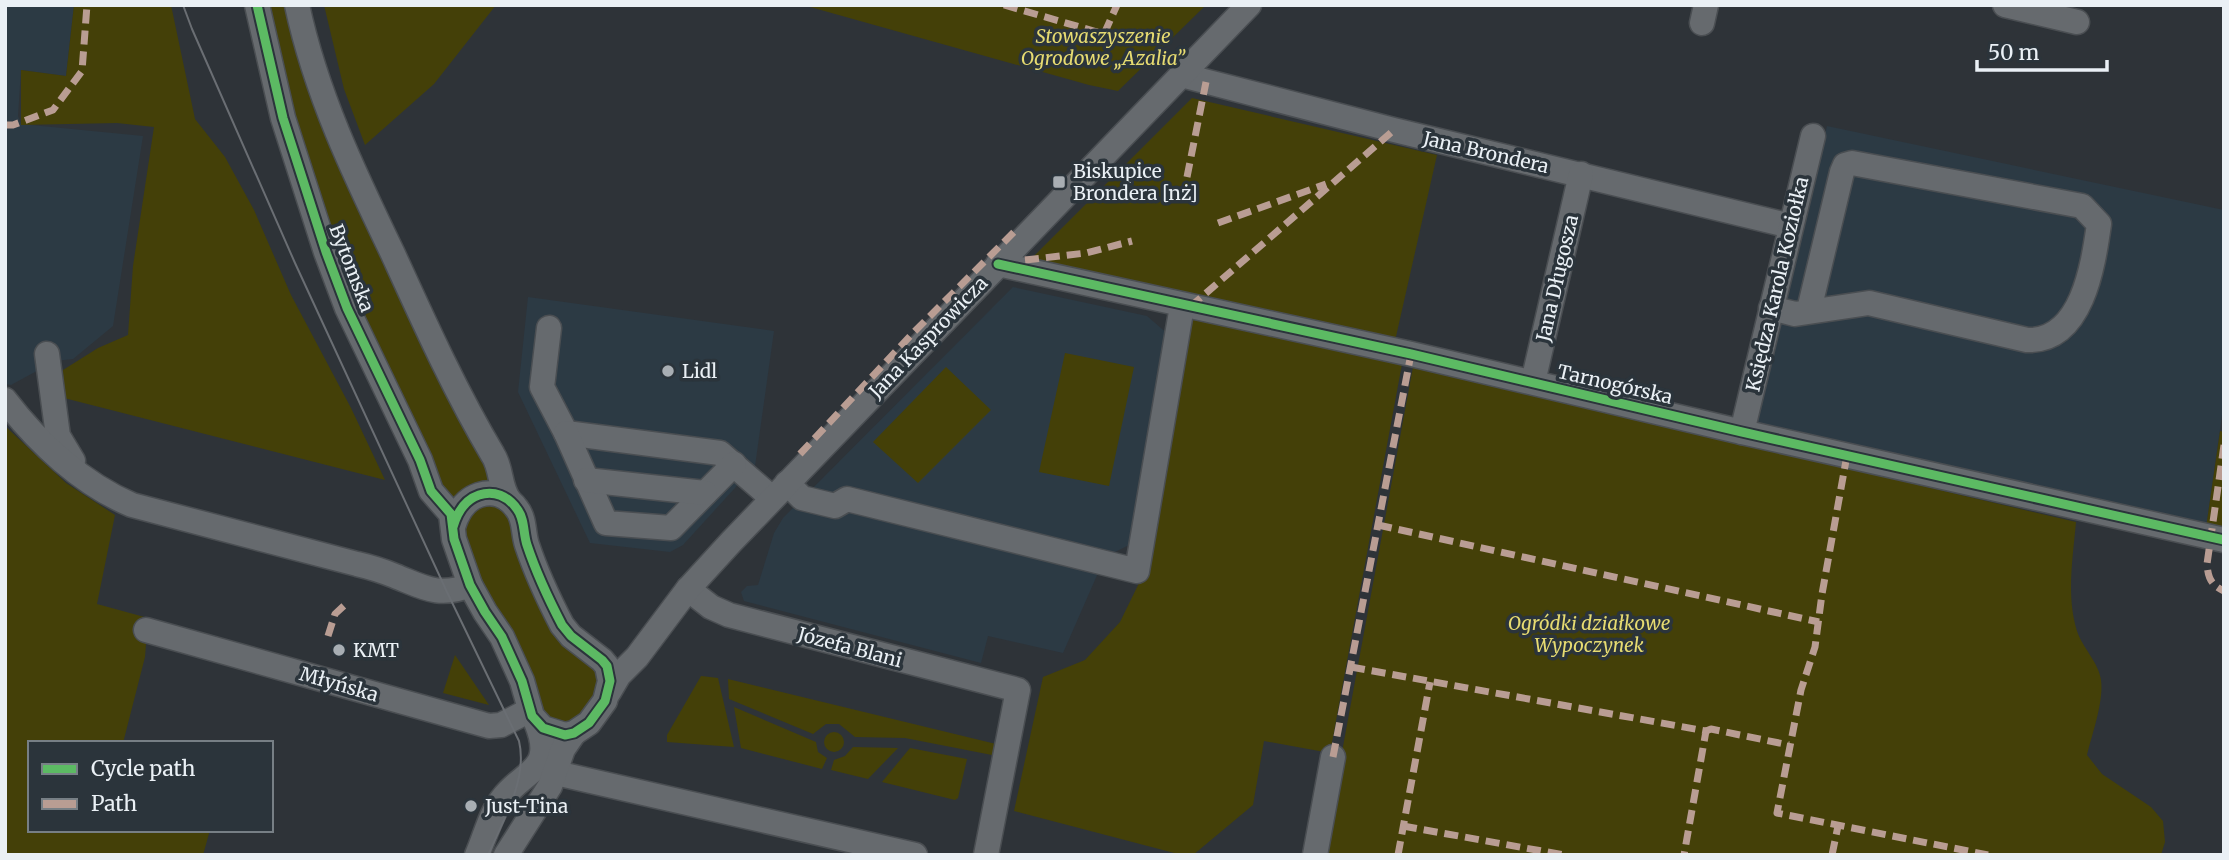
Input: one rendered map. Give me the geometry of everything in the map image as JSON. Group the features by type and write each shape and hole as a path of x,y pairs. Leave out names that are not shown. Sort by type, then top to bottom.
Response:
{"street":[{"name":"Bytomska","path":"257,5 283,118 343,296 369,358 420,460 431,491 450,514 454,539 470,584 502,637 522,681 533,716"},
{"name":"Bytomska","path":"297,5 315,76 339,139 422,317 480,434 495,458 509,500 521,514 526,544 562,625 571,636 595,654"},
{"name":"Jana Kasprowicza","path":"574,733 589,723 619,675 637,657 688,590 779,491 1249,5"},
{"path":"2005,5 2077,22"},
{"name":"Jana Brondera","path":"1181,75 1394,130 1791,226"},
{"name":"Księdza Karola Koziołka","path":"1742,432 1813,136"},
{"path":"1771,308 1795,314 1869,303 2027,340 2039,340 2066,326 2074,317 2095,255 2099,224 2082,206 1852,163 1845,165 1809,310"},
{"name":"Jana Długosza","path":"1533,382 1581,174"},
{"name":"Tarnogórska","path":"998,264 1533,382 1742,432 2224,540"},
{"path":"566,433 720,453 779,491 802,498 835,506 847,499 1138,571 1182,306"},
{"path":"549,328 542,387 566,433 606,523 671,528 734,464"},
{"path":"47,354 58,436 84,478"},
{"path":"5,400 29,428 84,478 106,493 132,505 357,564 424,588 447,592 470,584"},
{"path":"586,480 705,493"},
{"path":"453,527 460,510 473,497 492,493 509,500"},
{"name":"Józefa Blani","path":"688,590 711,607 729,615 1018,690 986,855"},
{"name":"Młyńska","path":"146,630 489,726 533,716"},
{"path":"595,654 618,658 630,655 645,645"},
{"path":"595,654 607,666 609,692"},
{"path":"533,716 543,728 557,734 574,733"},
{"path":"483,853 497,807 503,797 529,776 537,765 542,744 533,716"},
{"path":"506,855 556,773 563,749 574,733"},
{"path":"1315,855 1333,757"},
{"path":"556,773 915,855"}],"shaded area":[{"path":"5,5 74,5 66,76 21,70 18,116 21,124 143,136 113,326 73,359 55,361 11,385 5,384"},
{"path":"1827,126 2224,210 2224,401 2206,528 1755,428"},
{"path":"1013,287 1147,316 1169,335 1135,542 1105,557 1063,653 988,636 981,663 744,601 741,592 747,586 758,585 774,533 783,518"},
{"path":"528,297 774,331 755,466 683,545 670,552 590,543 518,392"}],"green space":[{"path":"74,5 171,5 195,119 225,157 254,210 291,295 351,408 385,480 64,398 63,370 98,348 128,335 133,266 154,127 117,123 21,125 21,70 66,76"},
{"path":"267,5 287,5 494,482 456,503 440,492 356,303 303,149"},
{"path":"324,5 496,5 434,84 365,145 344,89"},
{"name":"Stowaszyszenie Ogrodowe „Azalia”","path":"803,5 1206,5 1118,91"},
{"path":"1192,98 1437,155 1395,341 1030,260"},
{"path":"1189,318 1402,364 1330,753 1264,741 1253,805 1193,855 1182,855 1014,811 1043,677 1085,660 1120,622 1143,575"},
{"path":"1065,353 1134,367 1109,486 1039,472"},
{"path":"946,367 991,410 918,483 873,442"},
{"name":"Ogródki działkowe Wypoczynek","path":"1413,367 2076,522 2071,576 2074,618 2079,637 2094,661 2101,680 2099,707 2087,755 2102,774 2151,807 2163,821 2165,842 2161,855 1323,855"},
{"path":"5,426 66,483 115,515 97,604 148,618 145,657 124,741 28,741 28,832 209,832 203,855 5,855"},
{"path":"2220,431 2224,432 2224,532 2206,528"},
{"path":"489,504 502,507 597,669 599,691 580,717 567,724 546,718 490,606 463,534 467,517 476,509"},
{"path":"455,655 489,705 443,693"},
{"path":"701,676 718,678 734,747 667,742 667,735"},
{"path":"728,679 996,744 992,755 905,738 855,737 839,724 826,724 813,734 729,699"},
{"path":"734,707 816,742 818,752 827,758 822,769 741,748"},
{"path":"834,732 841,735 844,742 841,749 834,752 827,749 824,742 827,735"},
{"path":"853,747 898,748 868,779 831,770 834,760 845,756"},
{"path":"910,748 967,759 958,798 955,800 882,782"}],"tram line":[{"path":"183,5 295,263 519,741 521,755 517,785 488,855"}],"marked path":[{"path":"5,125 13,125 53,110 82,71 87,5"},
{"path":"1004,5 1104,34 1117,5"},
{"path":"1187,177 1206,82"},
{"path":"1190,307 1394,130"},
{"path":"1218,223 1326,184"},
{"path":"800,454 912,334 1017,229"},
{"path":"1025,260 1086,253 1132,241"},
{"path":"1333,757 1411,354"},
{"path":"2224,445 2207,564 2211,580 2224,591"},
{"path":"1847,455 1815,647 1801,690 1777,813 1988,855"},
{"path":"1378,525 1819,622"},
{"path":"328,636 335,614 347,603"},
{"path":"1351,667 1706,731 1684,855"},
{"path":"1398,855 1430,682"},
{"path":"1706,731 1711,729 1789,745"},
{"path":"1403,826 1564,855"},
{"path":"1832,855 1838,826"}],"cycle path":[{"path":"257,5 283,118 347,308 420,460 431,491 451,514 454,539 470,585 502,637 522,681 532,716 543,728 565,735 574,733 589,723 605,701 610,681 607,666 562,625 531,555 520,513 505,498 485,494 474,497 465,504 453,527"},
{"path":"998,264 1411,354 1742,432 2224,540"}],"place":[{"name":"Biskupice Brondera [nż]","path":"1059,182"},
{"name":"Lidl","path":"668,371"},
{"name":"KMT","path":"339,650"},
{"name":"Just-Tina","path":"471,806"}]}
